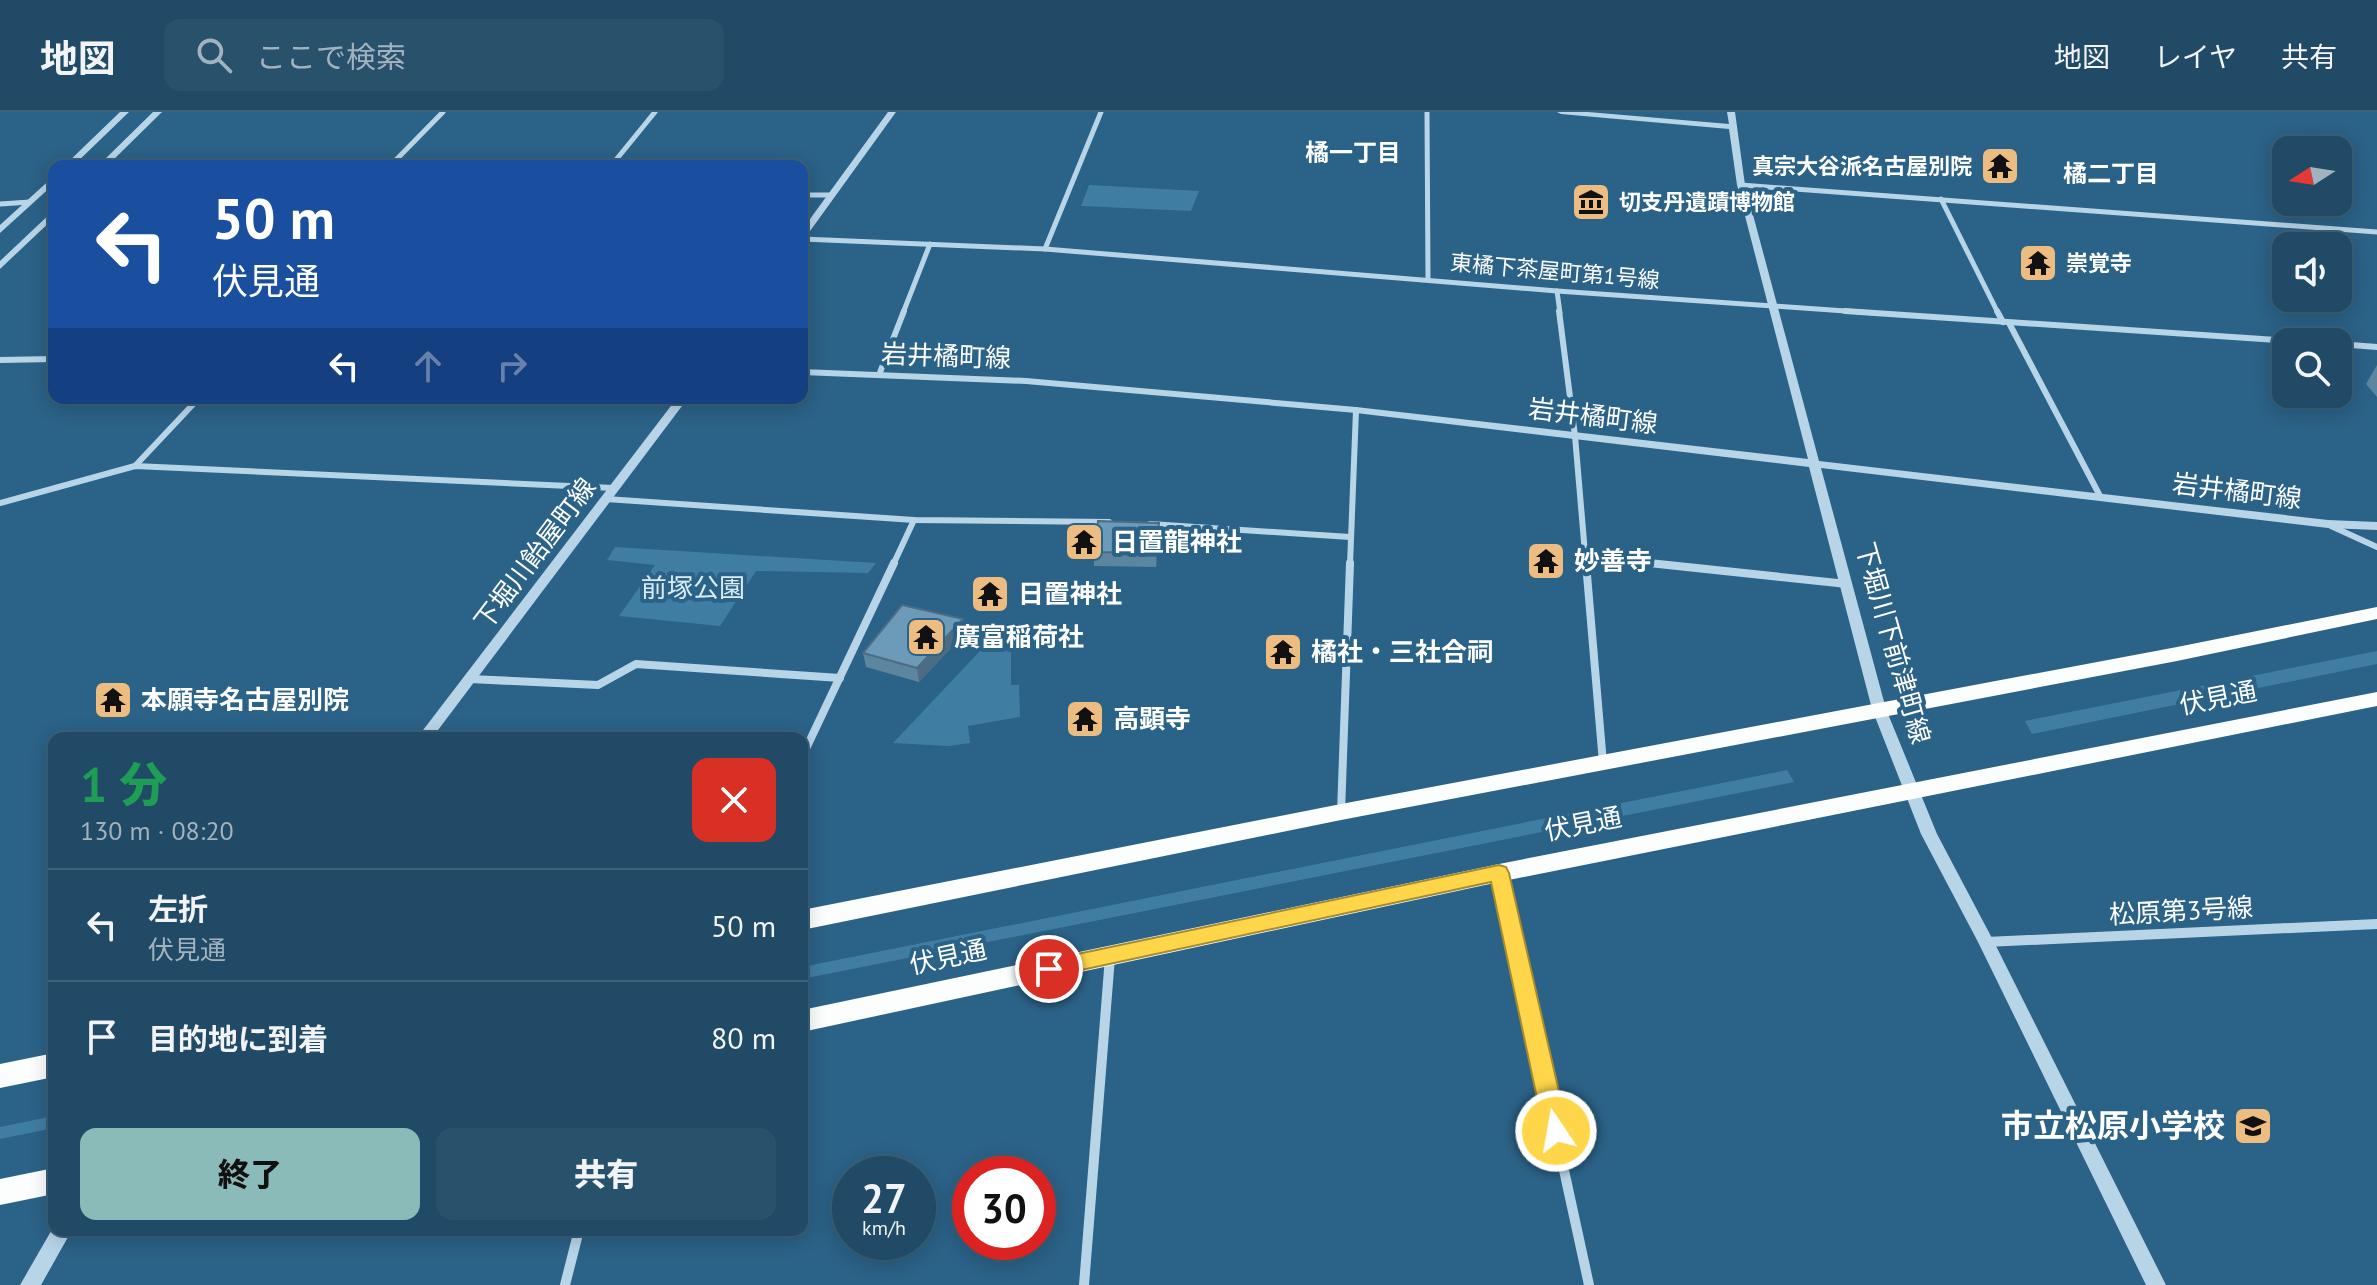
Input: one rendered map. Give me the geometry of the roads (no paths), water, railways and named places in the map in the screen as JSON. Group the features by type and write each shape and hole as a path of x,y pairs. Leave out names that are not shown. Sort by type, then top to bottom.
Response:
{"highway":[{"name":"伏見通","path":"808,919 1341,812 2377,613"},
{"name":"伏見通","path":"808,1020 1499,873 2377,699"},
{"path":"0,1076 48,1066"},
{"path":"0,1192 48,1182"}],"street":[{"path":"74,160 125,112"},
{"path":"108,160 158,112"},
{"path":"396,160 443,112"},
{"path":"616,160 655,112"},
{"path":"808,229 892,112"},
{"path":"1045,249 1101,112"},
{"path":"1427,112 1428,279"},
{"path":"1561,112 1733,127"},
{"name":"下堀川下前津町線","path":"1731,112 1741,185 1849,584 1879,709 1929,834 2156,1285"},
{"path":"0,230 48,185"},
{"path":"1741,185 2377,232"},
{"path":"808,195 831,195"},
{"path":"1941,199 2100,496"},
{"path":"0,204 30,202"},
{"path":"0,266 48,219"},
{"name":"東橘下茶屋町第1号線","path":"808,238 1045,249 1557,291 2272,340"},
{"path":"879,375 930,244"},
{"path":"1557,291 1575,436 1603,763"},
{"path":"2352,345 2377,347"},
{"path":"0,360 48,359"},
{"name":"岩井橘町線","path":"808,372 1026,381 1356,410 2328,524 2377,526"},
{"path":"135,466 193,404"},
{"name":"下堀川飴屋町線","path":"429,732 678,404"},
{"path":"1341,812 1356,410"},
{"path":"0,503 135,466 610,494 914,520 1113,522"},
{"path":"808,745 914,520"},
{"path":"1144,524 1350,537"},
{"path":"2328,524 2377,547"},
{"path":"1585,556 1849,584"},
{"path":"470,679 598,685 636,664 840,678"},
{"path":"1499,873 1589,1285"},
{"name":"松原第3号線","path":"1986,942 2377,924"},
{"path":"1084,1285 1110,956"},
{"path":"30,1285 59,1236"},
{"path":"565,1285 577,1236"}],"place":[{"name":"真宗大谷派名古屋別院","path":"2000,166"},
{"name":"切支丹遺蹟博物館","path":"1591,202"},
{"name":"崇覚寺","path":"2038,263"},
{"name":"日置龍神社","path":"1084,542"},
{"name":"妙善寺","path":"1546,561"},
{"name":"日置神社","path":"990,594"},
{"name":"廣富稲荷社","path":"926,637"},
{"name":"橘社・三社合祠","path":"1283,652"},
{"name":"本願寺名古屋別院","path":"113,700"},
{"name":"高顕寺","path":"1085,719"},
{"name":"市立松原小学校","path":"2253,1126"}],"district":[{"name":"橘一丁目","path":"1353,153"},
{"name":"橘二丁目","path":"2111,174"}],"park label":[{"name":"前塚公園","path":"693,588"}]}
